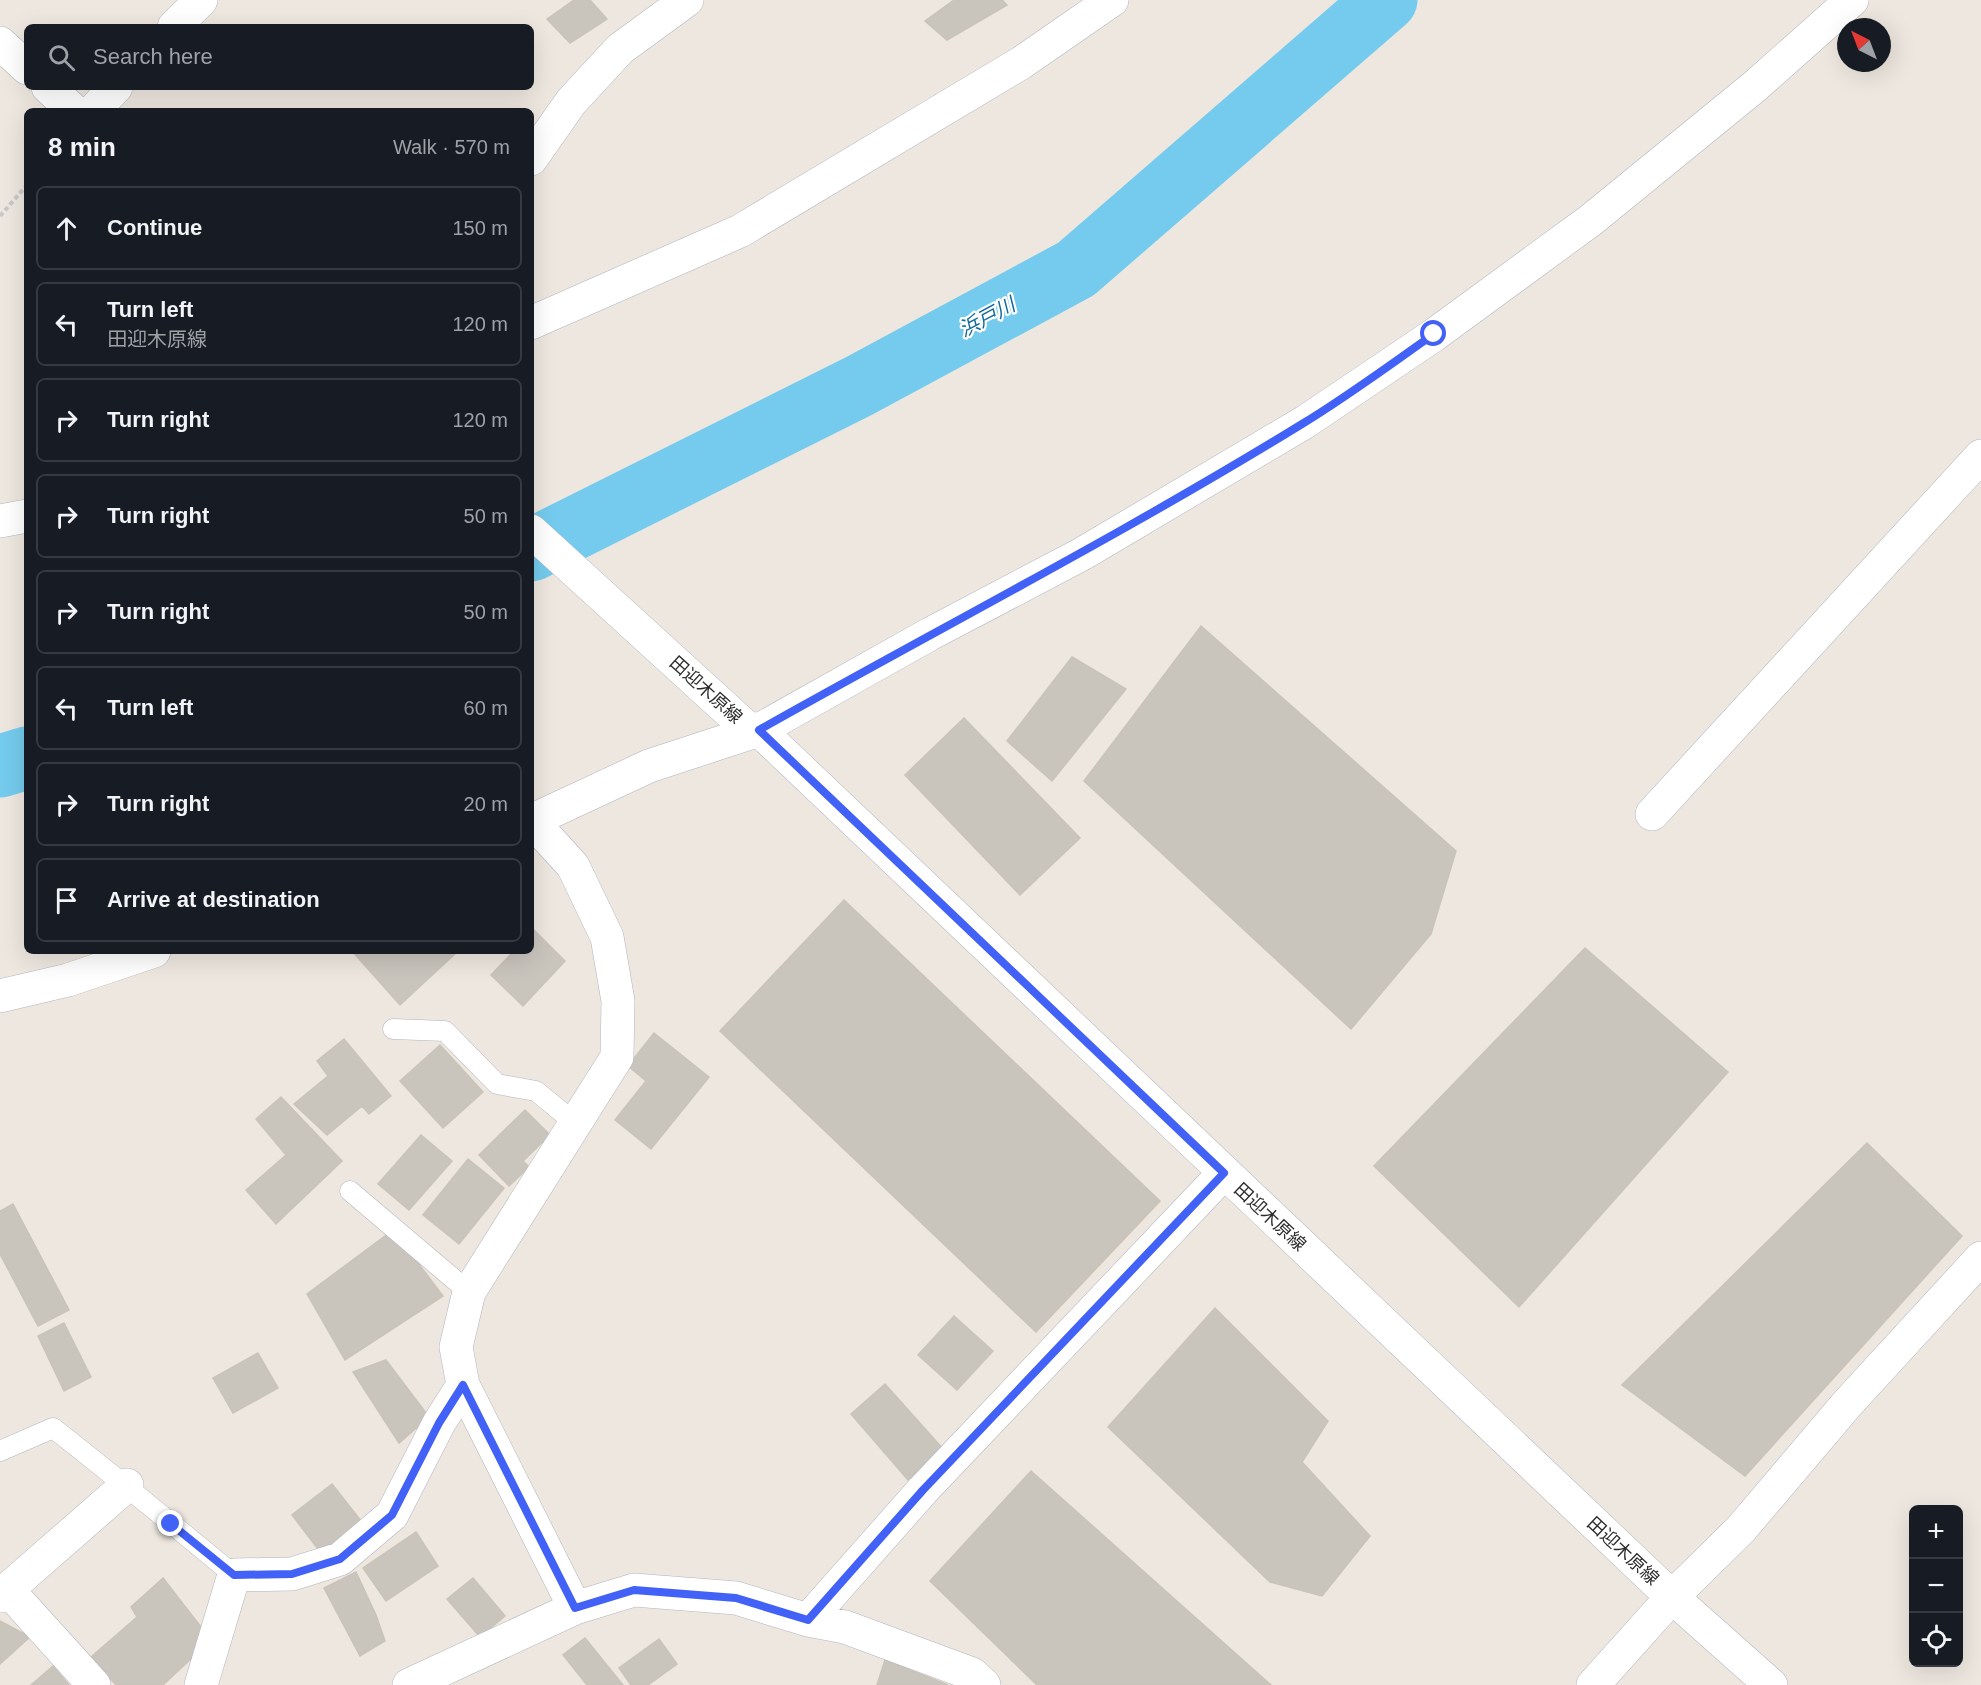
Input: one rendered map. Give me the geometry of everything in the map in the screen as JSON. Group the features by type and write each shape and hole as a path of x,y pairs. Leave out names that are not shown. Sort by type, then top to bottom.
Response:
{"street":[{"path":"177,24 201,0"},
{"path":"534,155 571,102 620,49 687,0"},
{"path":"534,322 740,231 1021,63 1112,0"},
{"path":"534,820 650,766 753,728 1082,554 1314,416 1434,334 1591,220 1754,87 1852,0"},
{"path":"0,43 24,65"},
{"path":"51,90 71,108"},
{"path":"96,108 113,90"},
{"path":"1652,814 1981,456"},
{"path":"0,521 24,517"},
{"name":"田迎木原線","path":"534,534 753,728 1672,1597 1771,1685"},
{"path":"534,823 573,866 607,937 618,1001 617,1057 469,1292 456,1347 463,1385 575,1608"},
{"path":"0,996 68,980 145,954"},
{"path":"808,1620 923,1490 1224,1173"},
{"path":"1593,1685 1672,1597 1741,1529 1847,1404 1981,1258"},
{"path":"201,1685 234,1575 292,1574 340,1559 392,1515 439,1423 463,1385"},
{"path":"94,1685 4,1593 127,1485"},
{"path":"410,1685 575,1608 634,1590 736,1598 808,1620 845,1627 972,1674 984,1685"}],"lane":[{"path":"393,1029 445,1031 497,1084 536,1091 575,1123"},
{"path":"350,1191 469,1292"},
{"path":"0,1450 53,1428 127,1485 234,1575"}],"path":[{"path":"0,216 24,188"}],"building":[{"path":"574,0 590,0 607,19 570,43 547,19"},
{"path":"954,0 1002,0 1007,5 947,40 925,21"},
{"path":"1201,626 1456,851 1431,934 1351,1029 1084,781"},
{"path":"1072,657 1126,689 1052,781 1007,741"},
{"path":"964,718 1080,838 1020,895 905,775"},
{"path":"844,900 1160,1201 1036,1332 720,1031"},
{"path":"534,930 565,961 523,1006 491,975 511,954 534,954"},
{"path":"1585,948 1728,1072 1519,1307 1374,1166"},
{"path":"355,954 455,954 400,1005"},
{"path":"654,1033 709,1077 651,1149 615,1120 646,1081 628,1066"},
{"path":"344,1039 391,1096 369,1114 362,1106 327,1135 294,1104 328,1076 317,1061"},
{"path":"440,1045 483,1092 443,1128 400,1081"},
{"path":"281,1097 342,1161 276,1224 246,1190 286,1155 256,1119"},
{"path":"525,1110 550,1135 523,1161 529,1167 509,1186 479,1155"},
{"path":"421,1135 452,1161 409,1210 378,1184"},
{"path":"1867,1143 1962,1236 1745,1476 1622,1385"},
{"path":"468,1159 504,1188 459,1244 423,1215"},
{"path":"13,1204 69,1310 38,1326 0,1254 0,1211"},
{"path":"393,1230 443,1296 345,1360 307,1294"},
{"path":"1215,1308 1328,1421 1302,1462 1370,1536 1322,1596 1270,1582 1108,1427"},
{"path":"954,1316 993,1351 957,1390 918,1355"},
{"path":"64,1323 91,1377 64,1391 38,1336"},
{"path":"258,1353 278,1388 233,1413 213,1378"},
{"path":"386,1360 429,1417 399,1443 353,1372"},
{"path":"885,1384 943,1449 908,1480 851,1414"},
{"path":"1031,1471 1271,1685 1037,1685 930,1581"},
{"path":"332,1484 361,1521 321,1553 292,1515"},
{"path":"416,1532 438,1566 386,1601 363,1568"},
{"path":"356,1572 385,1641 360,1656 324,1588"},
{"path":"163,1578 211,1640 163,1685 116,1685 91,1657 137,1617 131,1607"},
{"path":"473,1578 505,1616 480,1637 447,1599"},
{"path":"0,1621 30,1637 0,1664"},
{"path":"585,1638 623,1685 587,1685 563,1655"},
{"path":"659,1639 677,1664 648,1685 631,1685 619,1668"},
{"path":"885,1660 948,1685 877,1685"},
{"path":"53,1666 69,1685 31,1685"}],"waterway":[{"name":"浜戸川","path":"534,548 859,386 1076,269 1386,0"},
{"name":"浜戸川","path":"0,766 24,759"}],"route":[{"path":"171,1524 234,1575 292,1574 340,1559 392,1515 439,1423 463,1385 575,1608 634,1590 736,1598 808,1620 923,1490 1224,1173 759,730 930,634 1082,554 1196,488 1305,422 1434,334"}]}
